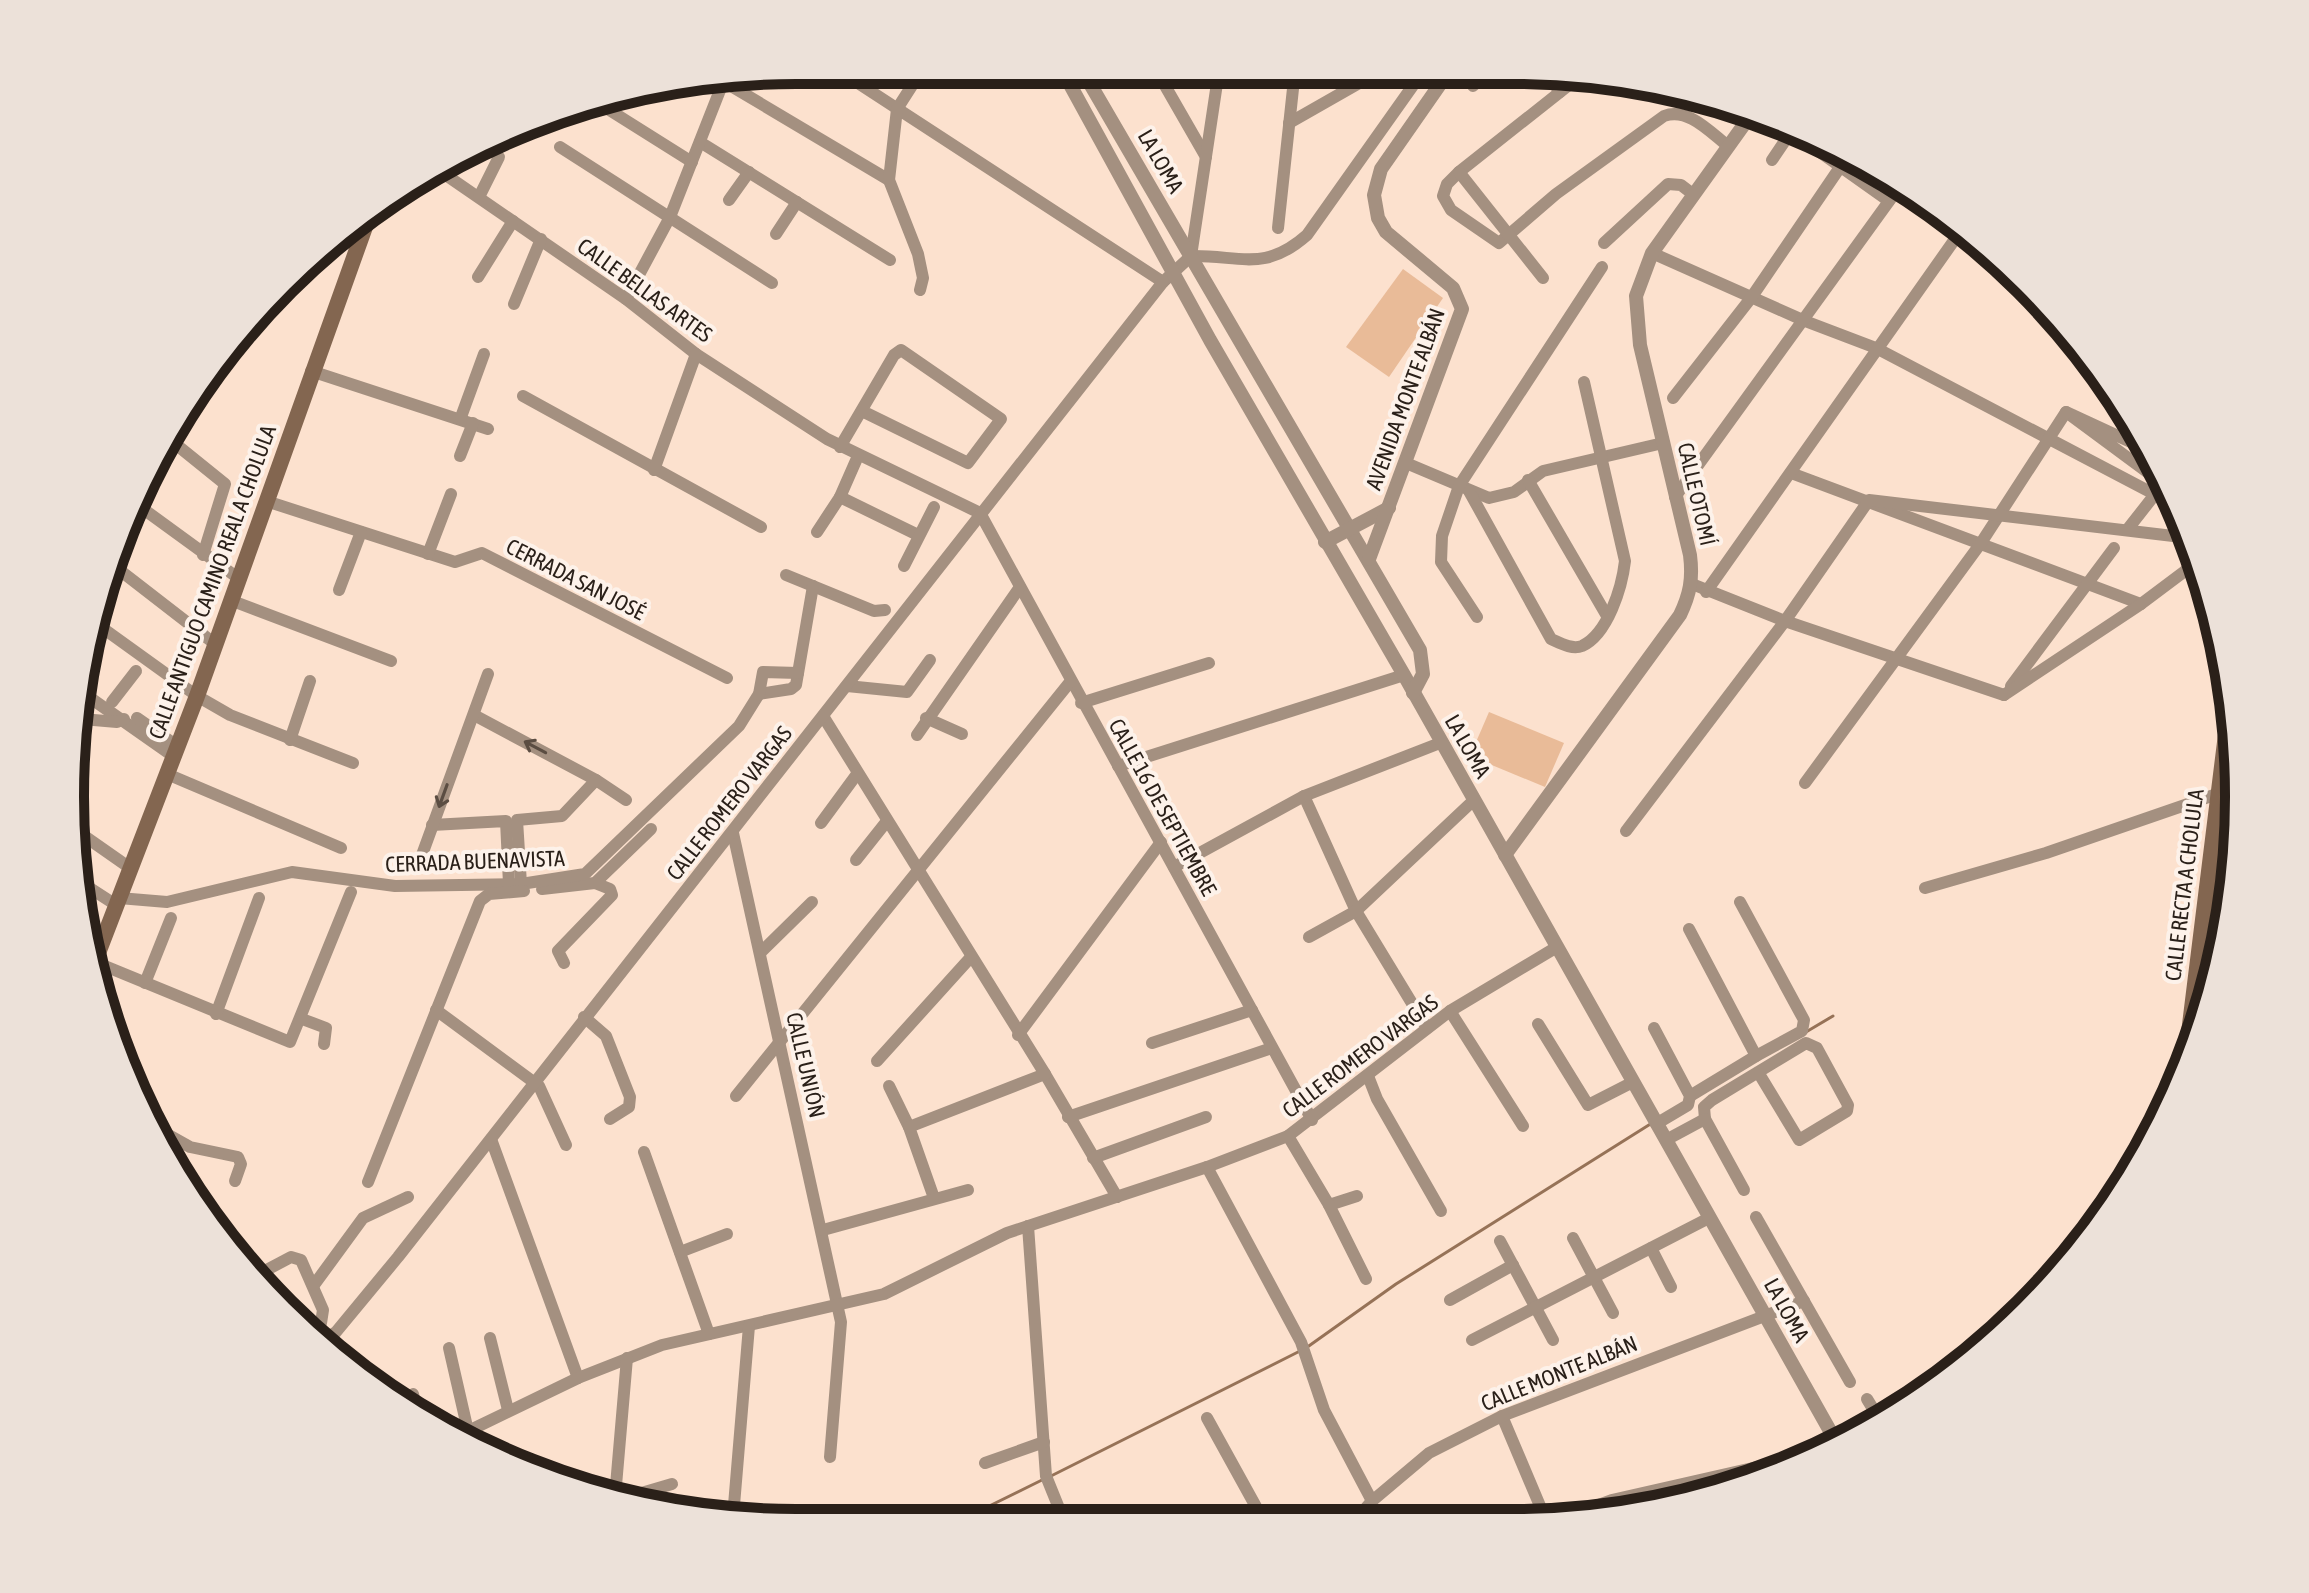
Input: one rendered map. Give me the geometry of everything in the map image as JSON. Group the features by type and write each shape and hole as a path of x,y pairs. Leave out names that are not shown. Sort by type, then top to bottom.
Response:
{"main road":[{"name":"CALLE ANTIGUO CAMINO REAL A CHOLULA","path":"100,947 197,696 356,237"},
{"name":"CALLE RECTA A CHOLULA","path":"2200,983 2223,751"}],"street":[{"path":"859,84 1168,277"},
{"path":"913,84 897,109 889,180 918,254 923,278 920,290"},
{"path":"1069,84 1168,277 1252,414 1413,693"},
{"name":"LA LOMA","path":"1090,84 1420,650 1423,674 1413,693 1832,1434"},
{"path":"1164,84 1206,157"},
{"path":"1217,84 1191,256 1264,260 1289,251 1307,235 1414,84"},
{"path":"1278,228 1293,84"},
{"path":"1289,123 1357,84"},
{"name":"AVENIDA MONTE ALBÁN","path":"1369,559 1462,309 1453,288 1386,232 1374,195 1381,169 1440,84"},
{"path":"1555,86 1560,92"},
{"path":"735,87 889,180"},
{"path":"1504,239 1447,205 1443,196 1444,187 1567,87"},
{"path":"626,299 670,217 720,89"},
{"path":"608,109 692,162"},
{"path":"1504,239 1556,194 1664,116 1675,112 1686,115 1728,146"},
{"name":"CALLE OTOMÍ","path":"1692,584 1690,555 1635,315 1641,273 1652,253 1745,123"},
{"path":"1772,160 1787,139"},
{"path":"700,142 890,260"},
{"path":"560,147 772,283"},
{"path":"479,197 499,157"},
{"path":"1673,398 1751,298 1842,164"},
{"path":"729,200 749,172"},
{"path":"1459,172 1504,239 1543,278"},
{"path":"1857,173 1889,201"},
{"name":"CALLE BELLAS ARTES","path":"447,175 626,299 696,354 827,439 980,513"},
{"path":"1604,243 1668,184 1681,185 1694,195"},
{"path":"1675,497 1894,195"},
{"path":"776,234 797,202"},
{"path":"478,277 513,221"},
{"path":"514,304 541,239"},
{"path":"1706,592 1955,239"},
{"path":"1652,253 1805,321 1876,348 2049,438 2152,482"},
{"name":"CALLE ROMERO VARGAS","path":"330,1334 491,1139 1168,277 1191,256"},
{"path":"1477,617 1441,562 1442,536 1464,488 1602,267"},
{"path":"840,447 894,355 901,350 1001,419 968,463 862,411"},
{"path":"460,456 484,354"},
{"path":"654,470 696,354"},
{"path":"311,371 488,429"},
{"path":"1464,488 1551,639 1567,647 1581,646 1596,634 1623,581 1625,561 1584,382"},
{"path":"523,396 761,527"},
{"path":"1252,414 1276,402"},
{"path":"1805,783 1981,543 2066,412"},
{"path":"2066,412 2131,442"},
{"path":"2066,412 2150,476"},
{"path":"1406,463 1489,498 1503,497 1543,471 1663,443"},
{"path":"176,445 225,484 203,555"},
{"path":"817,532 840,497 858,456"},
{"path":"1791,473 2141,604"},
{"path":"1528,480 1607,616"},
{"path":"2127,530 2157,492"},
{"path":"428,554 451,494"},
{"path":"840,497 918,535"},
{"path":"1869,500 2176,536"},
{"path":"1626,831 1785,621 1869,500"},
{"name":"CERRADA SAN JOSÉ","path":"266,501 459,562 482,553 727,678"},
{"path":"904,566 934,507"},
{"path":"1325,542 1349,526 1389,508"},
{"path":"144,510 238,578"},
{"name":"CALLE 16 DE SEPTIEMBRE","path":"980,513 1081,703 1161,842 1312,1120"},
{"path":"339,590 361,532"},
{"path":"2004,695 2114,548"},
{"path":"2004,695 2141,604 2188,569"},
{"path":"121,571 215,644"},
{"path":"786,575 874,611 885,610"},
{"path":"1505,855 1680,615 1692,584 1785,621 2004,695"},
{"path":"759,694 794,688 813,586"},
{"path":"917,735 1020,587"},
{"path":"230,600 391,661"},
{"path":"104,629 197,696 230,715 353,763"},
{"path":"847,686 907,692 930,660"},
{"path":"1081,703 1209,663"},
{"name":"CERRADA BUENAVISTA","path":"118,902 167,902 292,872 389,886 484,891 572,878 597,865 673,787 739,726 759,694 765,670 798,673"},
{"path":"112,702 136,671"},
{"path":"419,863 488,674"},
{"path":"1118,766 1404,675"},
{"path":"290,740 310,681"},
{"path":"736,1096 1070,682"},
{"path":"92,690 112,702 126,716"},
{"path":"91,697 126,716 175,751"},
{"path":"474,715 596,780 626,800"},
{"path":"89,720 117,722 126,716"},
{"path":"823,716 1045,1074 1117,1197"},
{"path":"926,718 962,734"},
{"path":"1174,867 1304,796 1440,743"},
{"path":"167,774 341,848"},
{"path":"821,823 857,774"},
{"path":"515,884 517,820 555,820 596,780"},
{"path":"1925,888 2046,853 2217,794"},
{"path":"1304,796 1356,911 1427,1028"},
{"path":"1309,937 1356,911 1474,800"},
{"path":"432,825 506,821 515,884"},
{"path":"856,860 887,821"},
{"path":"595,883 651,829"},
{"name":"CALLE UNIÓN","path":"733,833 823,1230 842,1332 830,1457"},
{"path":"86,837 130,868"},
{"path":"1018,1035 1161,842"},
{"path":"368,1182 484,891 595,883 610,889 612,895 558,951 564,963"},
{"path":"90,887 118,902"},
{"path":"105,968 290,1042 302,1019 351,892"},
{"path":"216,1014 259,898"},
{"path":"760,953 812,902"},
{"path":"1690,1096 1802,1031 1804,1020 1740,902"},
{"path":"145,983 171,918"},
{"path":"1689,929 1756,1056"},
{"name":"CALLE ROMERO VARGAS","path":"469,1430 627,1358 709,1334 884,1294 1028,1226 1207,1167 1288,1136 1450,1011 1557,947"},
{"path":"877,1061 971,957"},
{"path":"436,1010 534,1082 543,1093 566,1145"},
{"path":"1152,1043 1252,1010"},
{"path":"1450,1011 1523,1126"},
{"path":"584,1017 606,1036 630,1097 629,1107 610,1119"},
{"path":"302,1019 326,1028 324,1044"},
{"path":"1538,1024 1588,1105 1633,1082"},
{"path":"1654,1028 1690,1096 1688,1105 1656,1124"},
{"path":"1744,1190 1705,1119 1704,1107 1712,1100 1758,1072 1806,1043 1813,1044 1848,1105 1847,1111 1799,1140 1758,1072"},
{"path":"1068,1117 1272,1048"},
{"path":"909,1127 1045,1074"},
{"path":"1368,1076 1369,1086 1441,1211"},
{"path":"889,1086 909,1127 934,1198"},
{"path":"1093,1158 1206,1117"},
{"path":"1666,1140 1705,1119"},
{"path":"170,1136 185,1145 241,1159 235,1181"},
{"path":"1288,1136 1329,1205 1366,1279"},
{"path":"491,1139 578,1378"},
{"path":"644,1152 709,1334"},
{"path":"1207,1167 1301,1342 1324,1410 1372,1501"},
{"path":"823,1230 968,1190"},
{"path":"1329,1205 1357,1196"},
{"path":"314,1285 363,1218 408,1197"},
{"path":"1756,1217 1850,1382"},
{"path":"1472,1340 1709,1218"},
{"path":"1028,1226 1046,1476 1059,1509"},
{"path":"680,1252 727,1234"},
{"path":"1573,1238 1613,1313"},
{"path":"1500,1241 1553,1340"},
{"path":"1651,1248 1671,1287"},
{"path":"265,1271 295,1256 301,1260 314,1285 323,1317 319,1325"},
{"path":"1450,1300 1513,1265"},
{"name":"CALLE MONTE ALBÁN","path":"1365,1509 1429,1453 1502,1416 1804,1301"},
{"path":"734,1506 749,1326"},
{"path":"490,1338 508,1410"},
{"path":"449,1348 462,1426"},
{"path":"616,1486 627,1358"},
{"path":"1867,1399 1874,1411"},
{"path":"1502,1416 1541,1508"},
{"path":"1207,1418 1257,1509"},
{"path":"985,1463 1044,1442"},
{"path":"1609,1502 1740,1472"},
{"path":"644,1492 672,1484"},
{"path":"1677,1489 1680,1485"}],"shaded area":[{"path":"1403,269 1443,298 1389,377 1346,347"},
{"path":"1489,712 1564,743 1545,787 1470,756"}],"waterway":[{"path":"1806,1032 1833,1016"},
{"path":"1306,1348 1396,1284 1652,1123"},
{"path":"1049,1477 1300,1351"},
{"path":"983,1509 1042,1480"}]}
